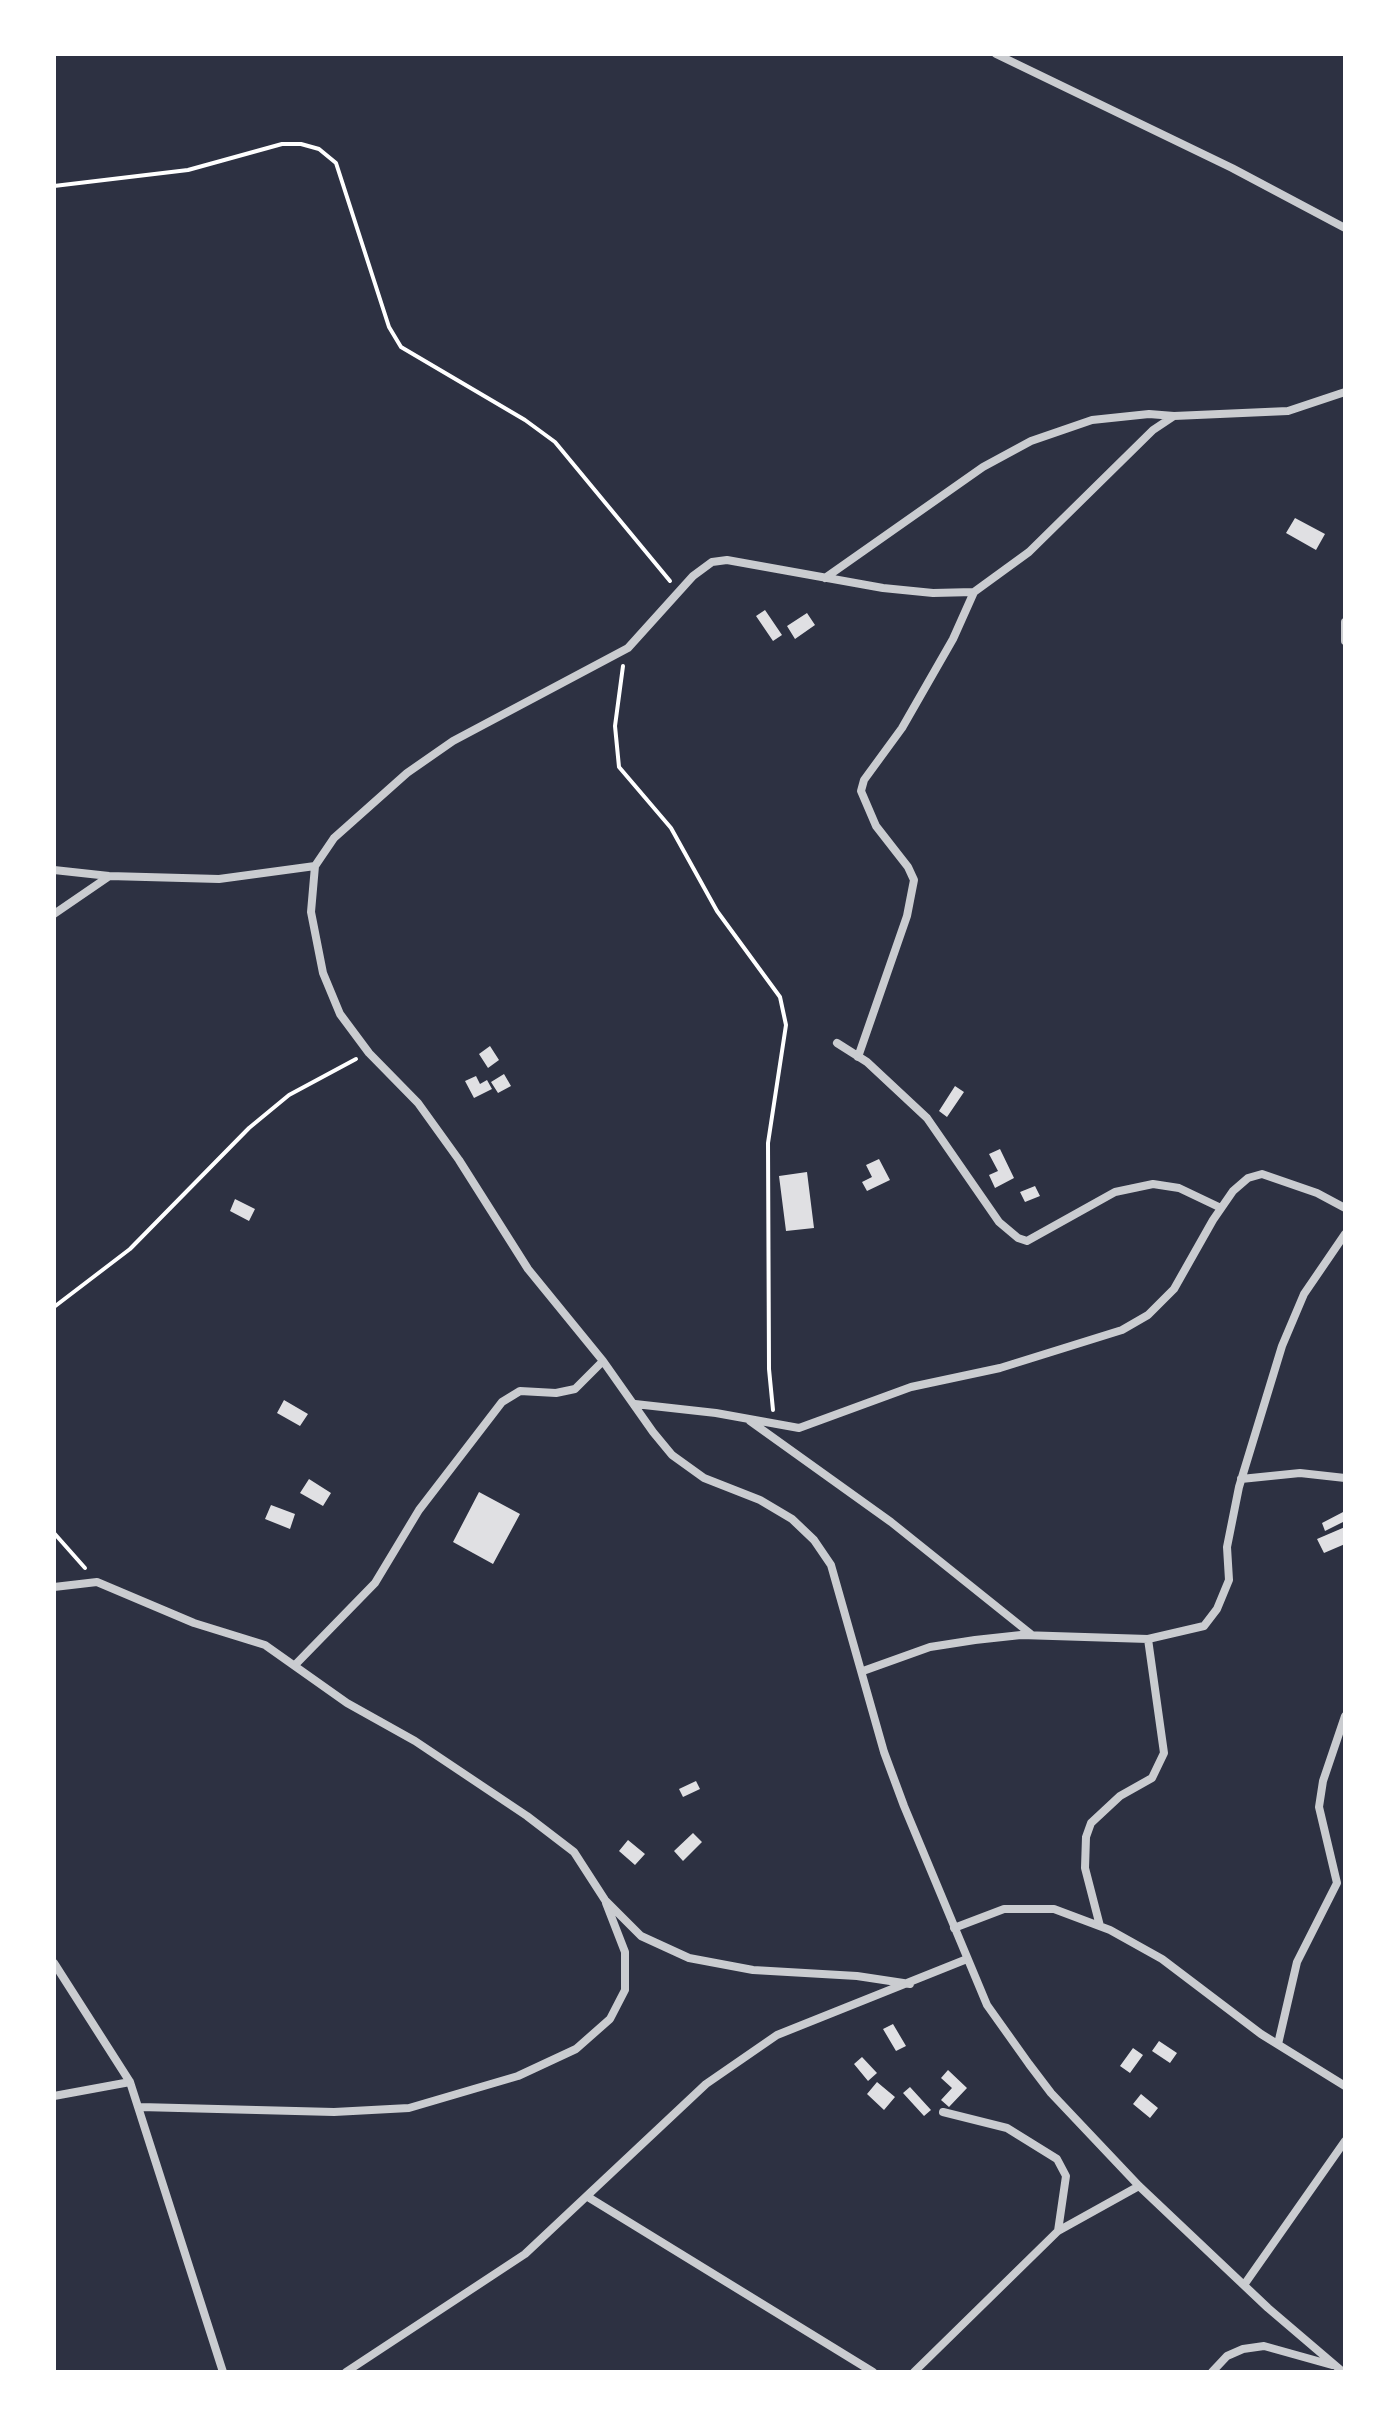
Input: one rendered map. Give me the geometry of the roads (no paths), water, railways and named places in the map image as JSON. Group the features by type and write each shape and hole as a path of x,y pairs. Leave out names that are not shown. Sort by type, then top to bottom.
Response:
{"street":[{"path":"996,54 1219,162 1345,228"},
{"path":"825,578 983,467 1031,441 1092,420 1149,414 1174,416 1288,411 1345,392"},
{"path":"858,1057 907,916 914,880 908,867 876,826 861,791 864,780 902,728 953,639 974,592 1029,552 1153,430 1174,416"},
{"path":"974,592 933,593 727,560 703,568 628,648 521,703 419,765 334,838 315,866 311,912 323,973 340,1014 369,1053 418,1103 459,1160 528,1269 603,1361 672,1455 704,1478 760,1500 792,1519 814,1540 831,1565 884,1752 987,2005 1029,2064 1051,2093 1139,2186 1340,2370"},
{"path":"1345,622 1345,641"},
{"path":"54,870 109,876 219,879 315,866"},
{"path":"54,914 109,876"},
{"path":"837,1043 858,1057 927,1118 999,1222 1018,1238 1027,1241 1115,1192 1153,1184 1179,1188 1221,1208"},
{"path":"635,1404 799,1428 911,1387 1000,1368 1122,1330 1148,1315 1174,1289 1221,1208 1248,1178 1262,1174 1317,1193 1345,1208"},
{"path":"863,1671 930,1647 1033,1636 1148,1639 1204,1626 1217,1609 1229,1580 1227,1547 1241,1479 1282,1346 1304,1294 1345,1234"},
{"path":"295,1665 375,1583 419,1510 502,1402 520,1391 556,1393 575,1389 603,1361"},
{"path":"746,1418 891,1522 1033,1636"},
{"path":"1241,1479 1300,1473 1345,1478"},
{"path":"54,1587 97,1582 194,1623 265,1645 347,1703 415,1741 574,1852 605,1900 625,1952 625,1990 610,2019 576,2049 518,2076 409,2108 334,2112 140,2107"},
{"path":"1100,1926 1090,1899 1085,1868 1086,1837 1091,1823 1113,1801 1152,1778 1164,1753 1148,1639"},
{"path":"1278,2044 1297,1962 1337,1883 1334,1856 1324,1839 1319,1807 1323,1781 1345,1716"},
{"path":"605,1900 641,1936 689,1958 753,1970 857,1976 910,1984"},
{"path":"954,1928 1004,1909 1054,1909 1100,1926 1162,1959 1278,2044 1345,2086"},
{"path":"346,2372 525,2254 706,2084 777,2035 967,1959"},
{"path":"54,1963 130,2082 223,2372"},
{"path":"54,2096 130,2082"},
{"path":"943,2112 1007,2128 1057,2159 1066,2176 1058,2231"},
{"path":"1244,2285 1345,2141"},
{"path":"914,2372 1058,2231 1096,2213 1139,2186"},
{"path":"588,2197 873,2372"},
{"path":"1212,2372 1227,2356 1243,2349 1264,2346 1340,2370"}]}
